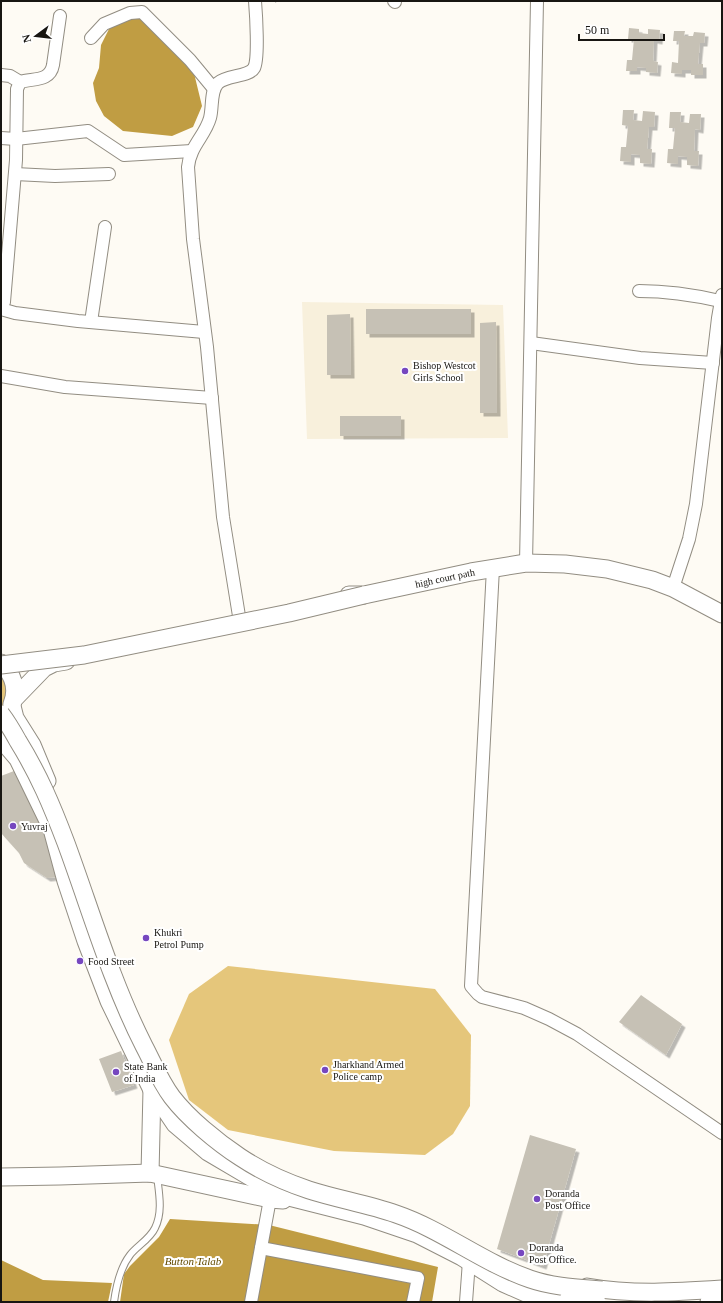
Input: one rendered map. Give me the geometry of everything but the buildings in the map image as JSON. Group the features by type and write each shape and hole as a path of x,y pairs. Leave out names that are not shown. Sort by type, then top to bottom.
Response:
{"main road":[{"name":"high court path","path":"364,595 526,562 565,564 607,569 646,578 673,588 722,614"},
{"path":"4,661 89,648 338,594 364,595"},
{"path":"4,661 84,655 289,613 364,595"},
{"path":"7,709 44,668 54,663 341,609 364,595"},
{"path":"4,661 14,683 7,709 26,754 42,782 81,886 108,964 126,1009 162,1082 184,1111 240,1157 288,1183 310,1191 396,1214 425,1226 504,1268 528,1278 599,1296"},
{"path":"7,709 15,718 32,745 89,890 118,975 136,1017 167,1078 187,1108 242,1153 293,1180 407,1214 447,1232 503,1283 537,1298 588,1302"},
{"path":"1,728 20,755 32,776 46,808 108,983 125,1024 155,1085 178,1116 214,1148 237,1164 283,1190 375,1215 412,1227 520,1284 537,1291 599,1296 722,1289"},
{"path":"1,739 18,759 52,829 86,941 109,1002 152,1090 175,1124 208,1152 281,1195 364,1216 417,1234 471,1255 512,1267 544,1280 599,1296"},
{"path":"152,1090 154,1173"},
{"path":"1,1177 154,1173 270,1199 324,1206"},
{"path":"709,1302 722,1301"}],"street":[{"path":"239,616 223,517 212,398 193,239 188,175 189,158 208,123 212,111 214,89 217,84 221,80 250,72 254,68 256,58 255,1"},
{"path":"526,562 537,1"},
{"path":"91,38 104,24 130,13 142,12 190,60 214,89"},
{"path":"1,75 10,76 20,82 38,80 48,76 53,65 60,16"},
{"path":"20,82 16,94 15,174 4,302 1,309 22,314 92,322 204,332"},
{"path":"1,138 16,139 88,131 124,155 192,151"},
{"path":"15,174 55,176 109,174"},
{"path":"92,322 105,227"},
{"path":"639,291 655,291 721,298 696,504 689,539 673,588"},
{"path":"531,343 640,358 713,363"},
{"path":"1,376 65,387 212,398"},
{"path":"493,568 471,986 482,997 530,1011 577,1034 722,1133"},
{"path":"251,1302 270,1199"},
{"path":"261,1248 418,1278 413,1302"},
{"path":"466,1302 471,1255"}],"lane":[{"path":"114,1302 121,1272 129,1256 155,1229 160,1215 160,1195 154,1173"}],"shaded area":[{"name":"Bishop Westcot Girls School","path":"302,302 503,305 508,438 307,439"},
{"path":"1,670 8,685 4,704 1,708"},
{"name":"Jharkhand Armed Police camp","path":"228,966 435,989 471,1035 470,1106 453,1134 425,1155 334,1151 228,1130 189,1100 169,1040 189,994"}],"water":[{"path":"144,15 193,69 202,106 193,127 172,136 123,131 104,116 96,101 93,83 99,68 101,45 110,27 129,16"},
{"name":"Button Talab","path":"170,1219 269,1225 438,1267 432,1302 120,1302 124,1274 159,1237"},
{"path":"1,1260 43,1280 112,1283 108,1302 1,1302"}],"place":[{"name":"Bishop Westcot Girls School","path":"405,371"},
{"name":"Yuvraj","path":"13,826"},
{"name":"Khukri Petrol Pump","path":"146,938"},
{"name":"Food Street","path":"80,961"},
{"name":"Jharkhand Armed Police camp","path":"325,1070"},
{"name":"State Bank of India","path":"116,1072"},
{"name":"Doranda Post Office","path":"537,1199"},
{"name":"Doranda Post Office.","path":"521,1253"}]}
